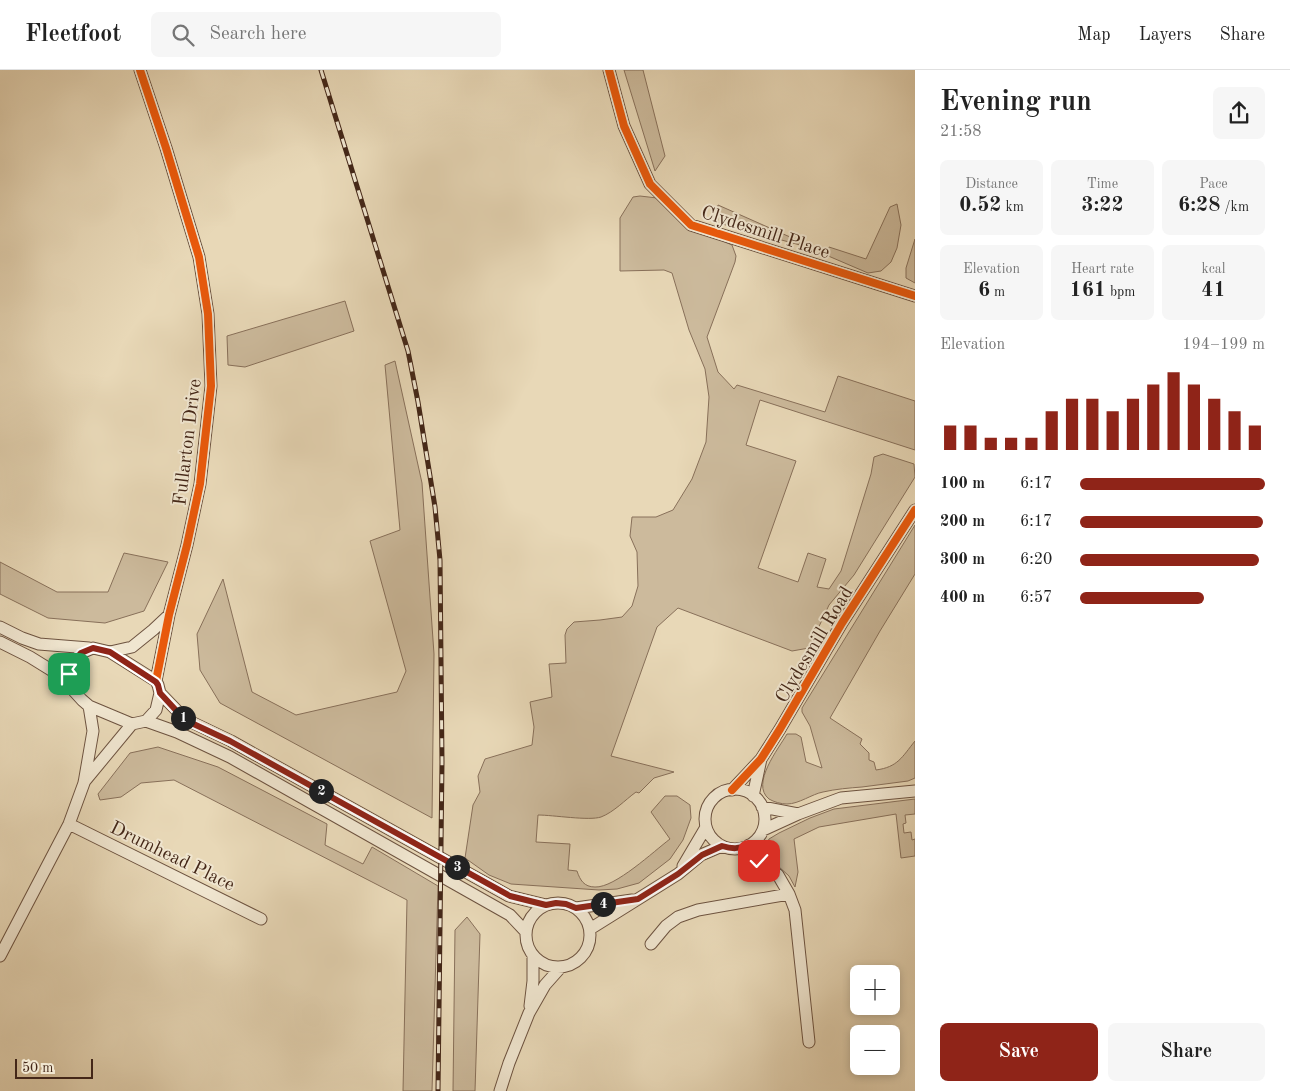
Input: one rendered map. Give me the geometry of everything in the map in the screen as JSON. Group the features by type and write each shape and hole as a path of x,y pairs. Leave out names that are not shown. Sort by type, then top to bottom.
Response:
{"street":[{"name":"Fullarton Drive","path":"140,70 166,148 198,257 208,323 212,386 200,484 169,615 156,682"},
{"name":"Clydesmill Place","path":"609,70 624,126 650,184 691,225 915,296"},
{"name":"Clydesmill Road","path":"732,790 761,759 842,623 915,510"},
{"path":"110,652 132,647 169,615"},
{"path":"0,627 39,644 93,648 110,652 158,685 160,693 156,710 146,721"},
{"path":"0,642 51,670 89,706 132,724 146,721 177,732 230,757 510,915 526,932"},
{"path":"72,689 69,674 72,664 81,653 93,648"},
{"path":"160,693 185,720 239,745 510,896 546,905"},
{"path":"0,956 69,824 84,783 93,731 89,706"},
{"path":"84,783 132,724"},
{"name":"Clydesmill Road","path":"753,796 761,759"},
{"path":"732,790 740,790 753,796 762,807 765,822 760,836 749,845 731,849 722,846 709,834 705,818 711,801 724,792 732,790"},
{"path":"763,830 798,814 841,798 915,791"},
{"path":"762,807 798,814"},
{"name":"Drumhead Place","path":"69,824 261,919"},
{"path":"678,874 706,826"},
{"path":"749,845 759,861 778,876 789,894 795,910 809,1042"},
{"path":"590,929 678,874 702,855 722,846"},
{"path":"651,944 666,926 678,917 698,910 789,894"},
{"path":"576,908 638,899"},
{"path":"556,903 576,908 587,921 590,929 590,939 582,957 568,966 551,967 541,963 528,949 526,940 528,923 538,909 546,905 556,903"},
{"path":"529,1013 533,981 533,956"},
{"path":"500,1091 529,1013 545,985 561,967"}],"shaded area":[{"path":"624,70 643,70 665,156 655,171"},
{"path":"633,197 657,198 692,228 732,245 736,256 735,262 707,337 718,372 734,389 737,385 825,412 838,376 915,401 915,450 760,400 746,445 796,461 758,568 798,582 808,553 826,559 817,587 829,589 841,571 871,474 874,457 883,454 914,464 915,477 854,575 829,605 809,648 792,651 678,608 657,627 611,756 674,772 654,778 639,793 636,792 615,809 601,817 580,818 538,815 536,842 570,844 568,870 577,871 583,882 588,886 603,886 613,882 645,860 670,839 651,812 665,796 677,796 690,805 691,818 683,840 670,859 639,883 617,889 599,890 511,884 489,875 465,858 473,805 480,792 478,776 485,759 532,745 534,727 530,702 552,697 549,664 566,663 565,635 567,629 574,622 622,617 632,606 638,586 637,552 630,536 632,517 656,517 673,510 692,479 706,442 709,397 705,369 689,330 672,273 664,270 620,271 620,218"},
{"path":"897,204 901,225 897,248 891,262 881,271 868,273 826,255 829,247 866,259 890,207"},
{"path":"718,205 799,241 800,245 715,222"},
{"path":"915,239 915,283 906,278 906,268"},
{"path":"345,301 354,331 245,367 228,365 227,336"},
{"path":"395,361 422,483 434,654 432,818 220,703 200,670 197,634 223,579 252,692 296,715 397,692 406,671 370,541 400,530 385,365"},
{"path":"915,525 915,574 830,718 862,739 860,744 869,753 869,760 874,762 876,770 895,764 915,741 915,778 908,781 828,791 792,804 782,804 769,799 764,792 764,776 787,734 796,734 801,737 806,762 822,768 810,726 802,712 802,708"},
{"path":"124,553 168,562 144,611 105,623 48,618 0,594 0,562 57,592 108,592"},
{"path":"158,747 218,767 327,824 325,845 363,864 372,847 438,886 432,1091 403,1091 407,900 174,780 141,783 121,797 100,800 98,794 130,753"},
{"path":"915,799 915,814 905,815 906,823 903,824 904,833 911,832 912,840 915,839 915,856 901,858 896,814 819,827 794,839 798,872 795,887 789,876 769,859 766,854 765,848 769,839 810,818 834,809"},
{"path":"467,917 480,934 475,1091 453,1091 455,930"}],"railway":[{"path":"321,70 408,351 435,507 440,560 442,762 438,1091"}],"cycle path":[{"path":"140,70 199,257 208,314 211,386 200,484 169,615 156,681"},
{"path":"609,70 624,126 650,184 691,225 915,296"},
{"path":"732,790 761,759 842,623 915,510"},
{"path":"160,693 185,719 231,741 509,896 546,905"}],"route":[{"path":"69,674 72,664 81,653 93,648 110,652 156,682 160,693 185,720 230,741 510,896 546,905 556,903 576,908 638,899 678,874 702,855 722,846 731,849 749,845 759,861"}]}
